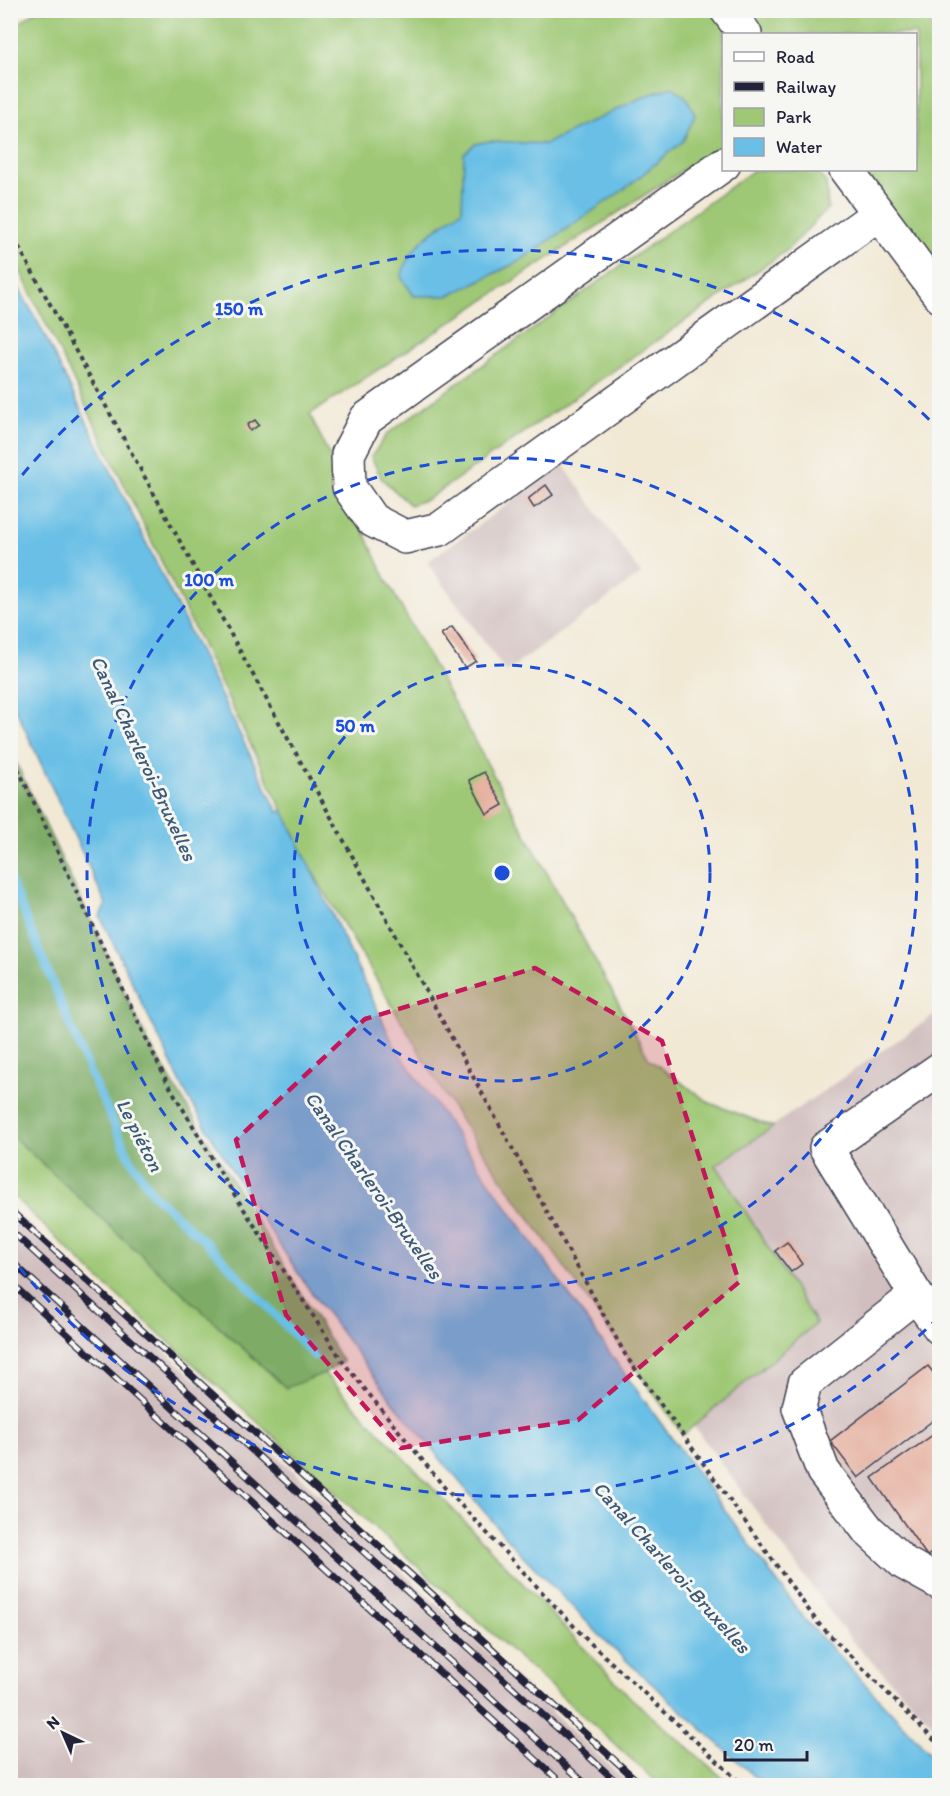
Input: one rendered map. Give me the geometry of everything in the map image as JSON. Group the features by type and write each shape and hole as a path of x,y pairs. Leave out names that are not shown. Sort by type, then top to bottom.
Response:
{"lane":[{"path":"727,10 744,33"},
{"path":"722,165 366,419 348,454 349,487 372,520 405,537 440,530 878,214"},
{"path":"847,171 939,296"},
{"path":"939,1069 826,1148 916,1295 939,1328"},
{"path":"916,1295 805,1383 799,1408 823,1471 868,1530 904,1563 939,1583"}],"path":[{"path":"10,231 626,1356 818,1623 939,1746"},
{"path":"10,752 166,1080 223,1177 343,1362 445,1488 585,1638 744,1785"}],"highlighted area":[{"path":"535,968 662,1041 739,1282 578,1420 401,1448 286,1315 236,1140 365,1019"}],"shaded area":[{"path":"563,465 641,574 506,672 427,562"},
{"path":"939,1012 939,1731 851,1640 573,1262"},
{"path":"10,1208 164,1350 630,1785 11,1785"}],"green space":[{"path":"714,10 728,33 722,33 722,145 310,414 386,579 649,1059 710,1103 773,1127 716,1165 816,1323 683,1435 457,1115 312,871 11,252 11,29 36,11"},
{"path":"730,11 927,11 940,55 939,296 847,171 917,171 917,33 746,33"},
{"path":"753,171 815,171 826,182 828,208 786,251 428,499 410,505 382,479 371,457 387,434"},
{"path":"11,752 150,1046 343,1362 324,1373 286,1388 11,1135"},
{"path":"10,1130 290,1378 324,1373 632,1699 731,1785 660,1785 99,1279 11,1194"}],"water":[{"path":"672,87 687,98 695,115 683,141 626,188 518,262 448,296 414,296 401,277 405,265 425,238 462,210 464,154 475,144 489,141 545,144 645,96"},
{"name":"Canal Charleroi-Bruxelles","path":"10,272 40,326 278,812 283,810 395,1047 619,1366 805,1620 939,1763 939,1785 764,1785 608,1644 508,1540 394,1403 308,1288 251,1202 185,1092 100,916 106,904 11,699"}],"building":[{"path":"255,420 259,425 250,431 247,425"},
{"path":"546,485 553,495 534,508 528,499"},
{"path":"452,627 476,661 465,668 441,634"},
{"path":"484,772 503,805 487,814 469,780"},
{"path":"787,1242 802,1264 791,1272 775,1251"},
{"path":"928,1366 940,1381 940,1415 858,1478 830,1441"},
{"path":"940,1430 940,1547 927,1556 872,1478"}],"waterway":[{"name":"Le piéton","path":"10,879 89,1071 130,1158 152,1193 216,1252 314,1356"}],"railway":[{"path":"10,1210 643,1786"},
{"path":"10,1230 621,1786"},
{"path":"10,1260 588,1786"},
{"path":"10,1282 565,1786"}]}
